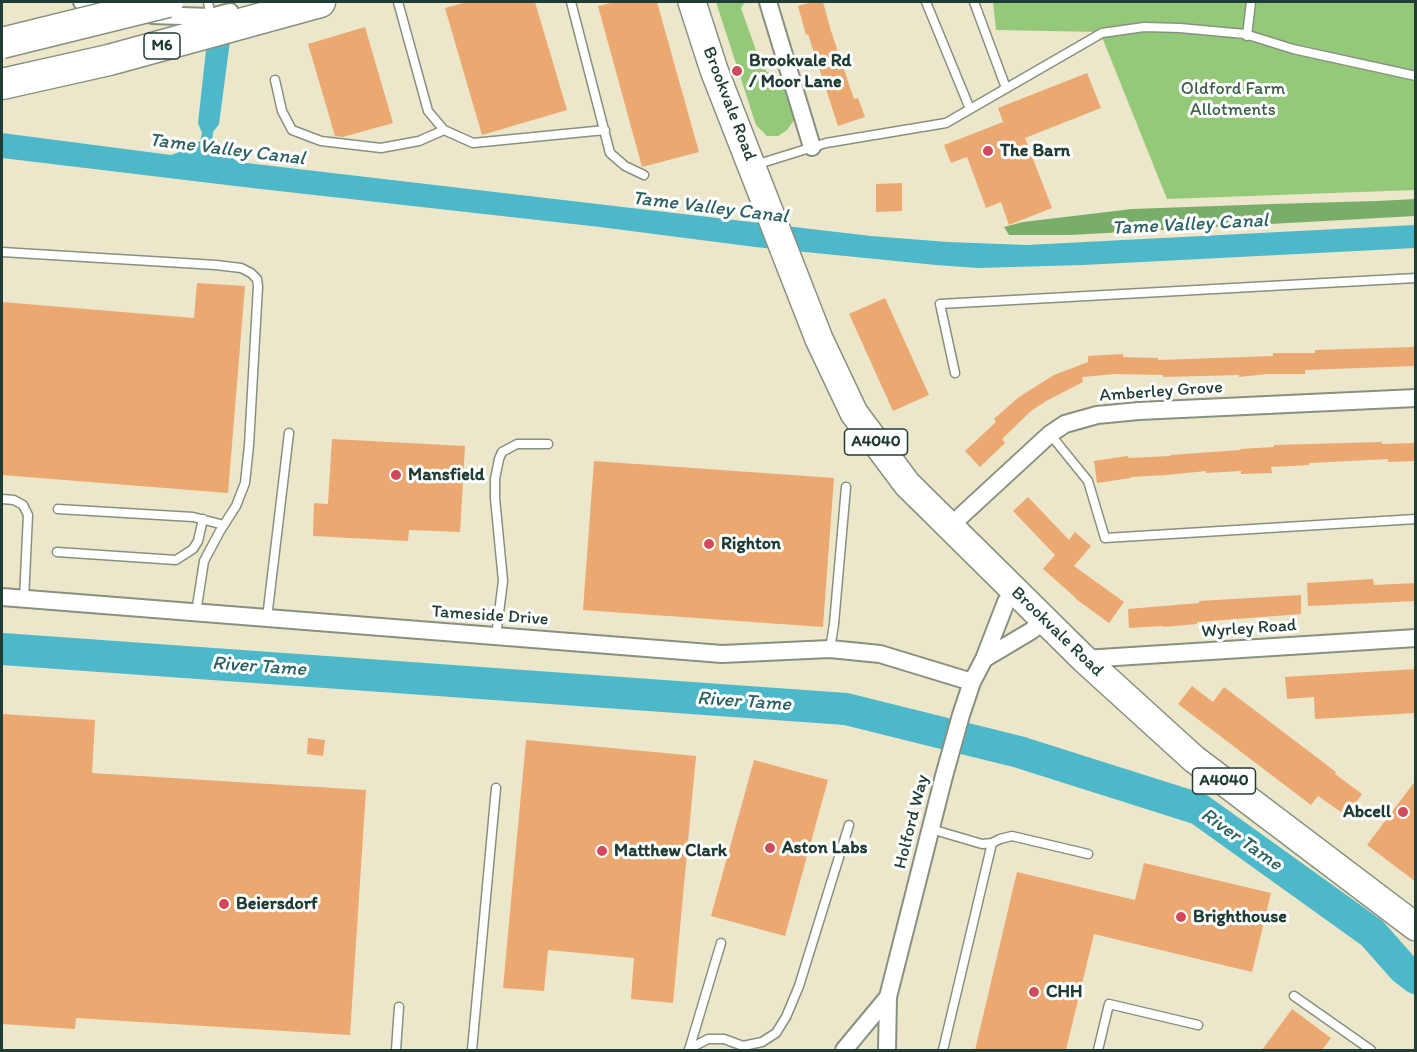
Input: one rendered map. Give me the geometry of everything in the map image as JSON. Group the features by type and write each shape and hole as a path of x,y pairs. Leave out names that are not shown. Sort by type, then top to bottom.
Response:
{"highway":[{"name":"M6","path":"2,43 168,2"},
{"name":"M6","path":"2,84 109,60 321,2"}],"main road":[{"name":"Brookvale Road","path":"692,2 714,70 819,339 854,412 908,484 1084,659 1194,759 1416,927"}],"street":[{"path":"82,2 149,15 272,2"},
{"path":"768,2 812,147"},
{"name":"Amberley Grove","path":"951,528 1050,434 1065,424 1097,415 1416,398"},
{"name":"Holford Way","path":"887,1050 888,997 944,776 972,682 984,659 1006,602 1014,591"},
{"name":"Tameside Drive","path":"2,597 722,654 830,649 880,654 972,682"},
{"path":"984,659 1045,620"},
{"name":"Wyrley Road","path":"1084,659 1416,638"},
{"name":"Holford Way","path":"844,1050 888,997"}],"lane":[{"path":"399,2 428,111 444,130 473,143 605,130"},
{"path":"571,2 610,153 625,166 644,175"},
{"path":"926,2 970,109"},
{"path":"974,2 1006,88"},
{"path":"1247,36 1251,2"},
{"path":"752,166 826,143 946,123 1102,33 1144,27 1223,32 1247,36 1293,49 1416,76"},
{"path":"275,80 282,111 292,130 321,141 381,148 419,141 444,130"},
{"path":"2,252 216,265 241,268 252,273 257,279 245,483 236,506 204,561 196,613"},
{"path":"954,373 939,304 1416,278"},
{"path":"267,618 289,434"},
{"path":"1050,434 1088,481 1105,538 1416,519"},
{"path":"496,636 503,581 495,498 495,479 499,459 502,452 517,444 548,444"},
{"path":"830,649 846,487"},
{"path":"2,499 14,500 23,505 28,515 24,599"},
{"path":"58,509 193,518 224,525"},
{"path":"57,552 176,560 193,549 198,541 203,519"},
{"path":"471,1050 496,788"},
{"path":"689,1050 708,1039 724,1039 743,1046 762,1042 776,1033 786,1017 799,986 849,825"},
{"path":"931,829 982,844 1012,836 1088,854"},
{"path":"943,1050 992,843"},
{"path":"689,1050 721,943"},
{"path":"1294,996 1371,1050"},
{"path":"1098,1050 1109,1004 1198,1025"},
{"path":"396,1050 399,1007"}],"green space":[{"path":"716,2 745,2 741,8 758,56 767,72 780,77 795,119 787,130 778,136 767,136 756,125"},
{"name":"Oldford Farm Allotments","path":"993,2 1415,2 1415,190 1167,199 1100,32 996,30"},
{"path":"1415,199 1415,216 1070,235 1009,235 1004,227 1023,222 1132,209"}],"water":[{"path":"207,41 230,41 219,124 213,132 212,143 238,162 871,236 948,242 1027,245 1415,225 1415,248 1083,265 978,268 755,247 2,158 2,133 171,155 191,148 200,141 202,133 198,123"}],"building":[{"path":"467,2 535,2 567,110 482,135 445,8"},
{"path":"615,2 657,2 699,152 642,167 598,6"},
{"path":"823,2 854,99 858,98 865,117 838,126 798,6"},
{"path":"365,27 393,123 343,137 335,136 308,44"},
{"name":"The Barn","path":"1087,73 1101,108 1025,138 1052,208 1009,225 1001,202 986,208 967,157 951,163 944,145 1003,122 998,108"},
{"path":"902,183 902,211 876,212 876,184"},
{"path":"197,283 245,286 228,493 2,475 2,302 194,318"},
{"path":"885,298 929,395 893,411 849,314"},
{"path":"1414,347 1415,366 1305,370 1305,374 1239,377 1239,375 1163,377 1163,375 1115,374 1082,377 1083,382 1031,411 1002,439 1005,443 980,467 965,451 996,422 994,419 1019,397 1054,375 1088,362 1088,356 1123,354 1123,357 1158,358 1158,360 1273,356 1273,353 1315,353 1315,350"},
{"name":"Mansfield","path":"332,439 465,446 460,532 409,530 408,541 313,536 314,503 328,504"},
{"path":"1382,442 1382,444 1416,443 1416,461 1388,462 1388,459 1309,463 1309,465 1271,467 1272,473 1241,474 1241,471 1206,473 1206,471 1131,477 1097,483 1094,461 1128,456 1128,458 1171,456 1274,447 1274,445"},
{"name":"Righton","path":"594,461 834,478 823,627 583,610"},
{"path":"1028,497 1069,540 1075,532 1091,546 1074,566 1124,602 1109,623 1076,599 1043,569 1055,555 1013,511"},
{"path":"1373,579 1374,585 1416,583 1416,601 1308,606 1307,583"},
{"path":"1301,595 1301,614 1129,628 1128,609 1199,603 1199,601"},
{"path":"1416,669 1416,713 1315,719 1314,697 1287,699 1285,677"},
{"path":"1192,686 1213,702 1224,687 1336,772 1335,774 1362,794 1347,816 1318,796 1311,805 1178,704"},
{"name":"Beiersdorf","path":"2,714 95,720 92,773 366,790 350,1035 76,1018 75,1029 2,1024"},
{"path":"308,738 325,740 323,756 307,754"},
{"name":"Matthew Clark","path":"526,740 696,756 673,1003 631,999 634,958 548,950 544,991 503,988"},
{"name":"Aston Labs","path":"754,760 828,780 785,936 711,916"},
{"name":"Abcell","path":"1416,780 1416,882 1367,845"},
{"path":"1144,863 1271,893 1252,972 1094,934 1066,1050 975,1050 1017,872 1135,900"},
{"path":"1292,1009 1331,1038 1322,1050 1262,1050"}],"waterway":[{"name":"River Tame","path":"2,649 846,709 1019,752 1199,809 1372,933 1403,968 1416,978"}],"place":[{"name":"Brookvale Rd / Moor Lane","path":"737,71"},
{"name":"The Barn","path":"988,151"},
{"name":"Mansfield","path":"396,475"},
{"name":"Righton","path":"709,544"},
{"name":"Abcell","path":"1403,812"},
{"name":"Aston Labs","path":"770,848"},
{"name":"Matthew Clark","path":"602,851"},
{"name":"Beiersdorf","path":"224,904"},
{"name":"Brighthouse","path":"1181,917"},
{"name":"CHH","path":"1034,992"}],"water label":[{"name":"Tame Valley Canal","path":"227,150"},
{"name":"Tame Valley Canal","path":"710,208"},
{"name":"Tame Valley Canal","path":"1190,225"}]}
